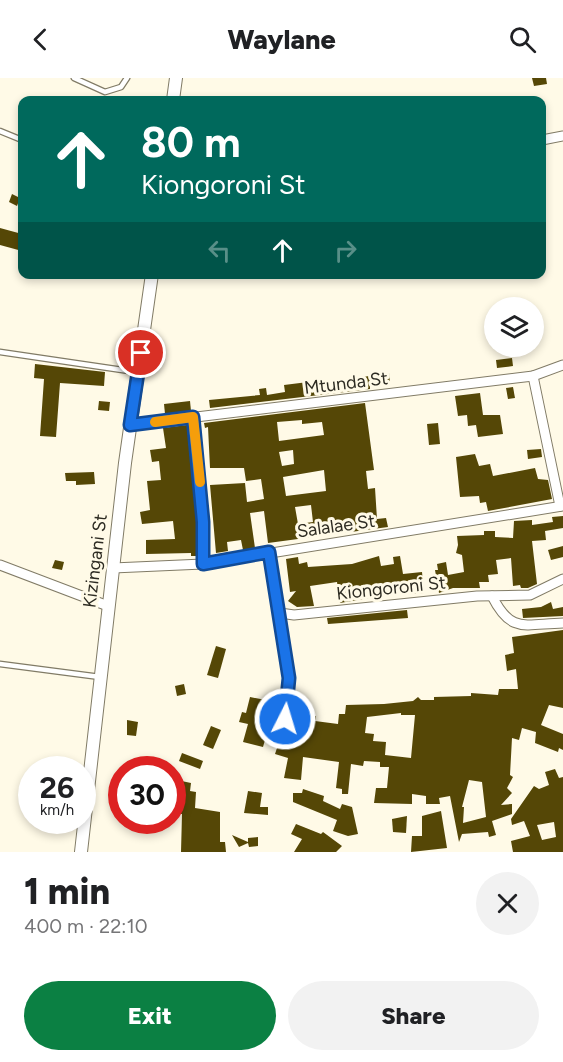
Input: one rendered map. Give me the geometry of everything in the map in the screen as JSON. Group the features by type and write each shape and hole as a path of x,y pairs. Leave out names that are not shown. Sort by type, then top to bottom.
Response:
{"street":[{"path":"174,96 178,80"},
{"path":"546,139 563,136"},
{"name":"Kizingani St","path":"81,852 130,425 151,279"},
{"name":"Mtunda St","path":"130,425 533,376 563,365"},
{"path":"533,376 561,506"},
{"path":"193,417 203,522 203,564"},
{"name":"Salalae St","path":"113,568 203,564 269,552 448,527 561,506"},
{"path":"269,552 289,678 285,719"},
{"path":"0,565 108,606"},
{"name":"Kiongoroni St","path":"280,613 294,615 492,596 530,595 563,579"},
{"path":"492,596 504,617 514,624 563,623"}],"lane":[{"path":"74,78 105,92 121,87 127,78"},
{"path":"0,131 18,138"},
{"path":"0,352 138,372"},
{"path":"0,664 100,677"}],"building":[{"path":"532,78 546,78 547,84 534,86"},
{"path":"12,194 18,197 17,206 9,202"},
{"path":"0,228 18,233 18,250 0,245"},
{"path":"512,358 513,366 497,368 496,360"},
{"path":"35,364 105,372 104,386 60,383 56,437 40,436 44,379 34,378"},
{"path":"389,373 390,383 384,384 383,380 370,383 370,389 210,408 209,400 260,395 259,389 266,388 267,395 285,392 284,385 308,382 309,388 330,384 330,382"},
{"path":"513,387 515,398 508,399 506,388"},
{"path":"480,393 483,415 500,415 503,434 478,437 476,425 468,426 467,415 458,416 455,396"},
{"path":"99,401 110,402 109,411 98,410"},
{"path":"190,401 191,411 165,414 164,404"},
{"path":"365,403 374,470 366,471 368,489 375,488 377,519 386,518 388,527 268,543 264,511 250,513 255,548 243,550 241,540 227,542 228,551 216,553 210,485 245,483 247,502 264,499 261,479 246,481 244,468 210,468 208,427 205,428 204,423","holes":["302,420 302,424 322,422 324,435 279,441 277,422","293,450 294,464 282,466 279,452","324,470 326,491 286,496 283,477","311,505 313,522 298,524 295,507"]},
{"path":"438,423 440,444 429,445 427,424"},
{"path":"187,425 196,518 196,556 191,556 191,553 146,554 146,540 175,539 173,521 142,524 140,512 150,510 147,481 161,480 159,461 152,462 150,450 166,448 163,428"},
{"path":"541,449 542,457 528,459 527,450"},
{"path":"475,454 479,466 490,464 493,476 535,468 538,479 548,480 552,499 488,511 486,502 480,503 479,496 460,497 456,457"},
{"path":"94,472 95,484 76,485 76,481 66,481 65,473"},
{"path":"563,516 563,528 545,531 546,540 532,541 537,584 528,588 521,588 520,585 513,586 511,558 496,560 498,574 488,575 489,582 479,582 480,588 453,588 439,593 435,570 438,570 437,564 446,562 448,575 464,572 462,555 456,553 457,536 484,535 484,531 495,531 495,537 513,538 514,521 532,520 532,525 553,522 552,517"},
{"path":"563,546 563,557 551,560 548,550"},
{"path":"379,556 381,566 394,564 393,557 400,556 403,574 422,572 424,593 409,594 408,586 394,589 393,585 374,587 375,597 340,603 337,582 310,586 314,606 297,607 288,601 296,591 290,592 286,559 298,557 299,564 307,562 308,567 352,564"},
{"path":"55,560 64,562 62,570 52,568"},
{"path":"551,602 553,609 563,607 563,616 523,618 522,609 541,607"},
{"path":"407,610 408,618 328,624 327,618"},
{"path":"563,630 563,708 549,705 541,725 563,734 563,750 559,748 558,752 535,743 536,732 522,728 519,740 512,738 510,775 513,777 507,788 512,793 501,805 512,804 512,814 492,821 496,835 489,837 488,832 462,834 459,842 450,796 439,798 440,804 426,804 426,796 412,794 412,804 374,803 376,788 387,788 389,767 380,767 380,762 364,761 363,766 351,764 348,794 342,794 342,789 336,788 339,762 303,757 301,780 284,778 288,758 275,754 284,727 293,731 299,714 316,716 315,721 338,724 339,714 345,714 346,705 413,701 418,697 421,700 434,700 434,697 471,696 471,693 498,695 499,689 518,689 516,669 507,671 505,655 514,653 512,637","holes":["401,713 401,715 415,715 411,758 385,755 386,742 373,741 374,734 365,733 367,717","469,780 482,782 486,817 463,823 464,807 462,807"]},
{"path":"216,646 226,649 218,678 207,675"},
{"path":"184,684 186,694 177,696 175,686"},
{"path":"250,697 276,702 263,747 243,742 248,724 239,722 242,712 246,713"},
{"path":"127,720 138,722 136,736 127,735"},
{"path":"211,726 221,730 213,749 203,745"},
{"path":"182,753 203,761 200,769 186,764 186,756 181,756"},
{"path":"555,769 559,778 563,777 563,852 513,852 511,841 530,836 524,821 512,825 511,819 534,786 539,789 549,785 545,772","holes":["554,822 556,837 542,840 537,825"]},
{"path":"186,782 191,783 190,791 196,792 195,808 220,812 220,842 225,842 226,852 181,852 181,834 186,834"},
{"path":"303,789 324,796 323,801 340,809 342,804 352,807 358,834 348,836 333,831 337,820 293,802 293,793 302,793"},
{"path":"248,791 262,793 260,807 268,807 268,815 244,813"},
{"path":"441,811 447,848 411,852 412,836 422,836 422,816"},
{"path":"407,816 406,833 393,832 392,819"},
{"path":"296,824 321,834 323,832 342,846 336,852 294,852 302,839 291,834"},
{"path":"232,835 248,842 248,838 258,837 258,846 249,847 248,843 239,847"}],"slow traffic":[{"path":"155,422 193,417 200,482"}],"route":[{"path":"141,353 130,425 193,417 203,522 203,564 269,552 289,678 285,719"}]}
